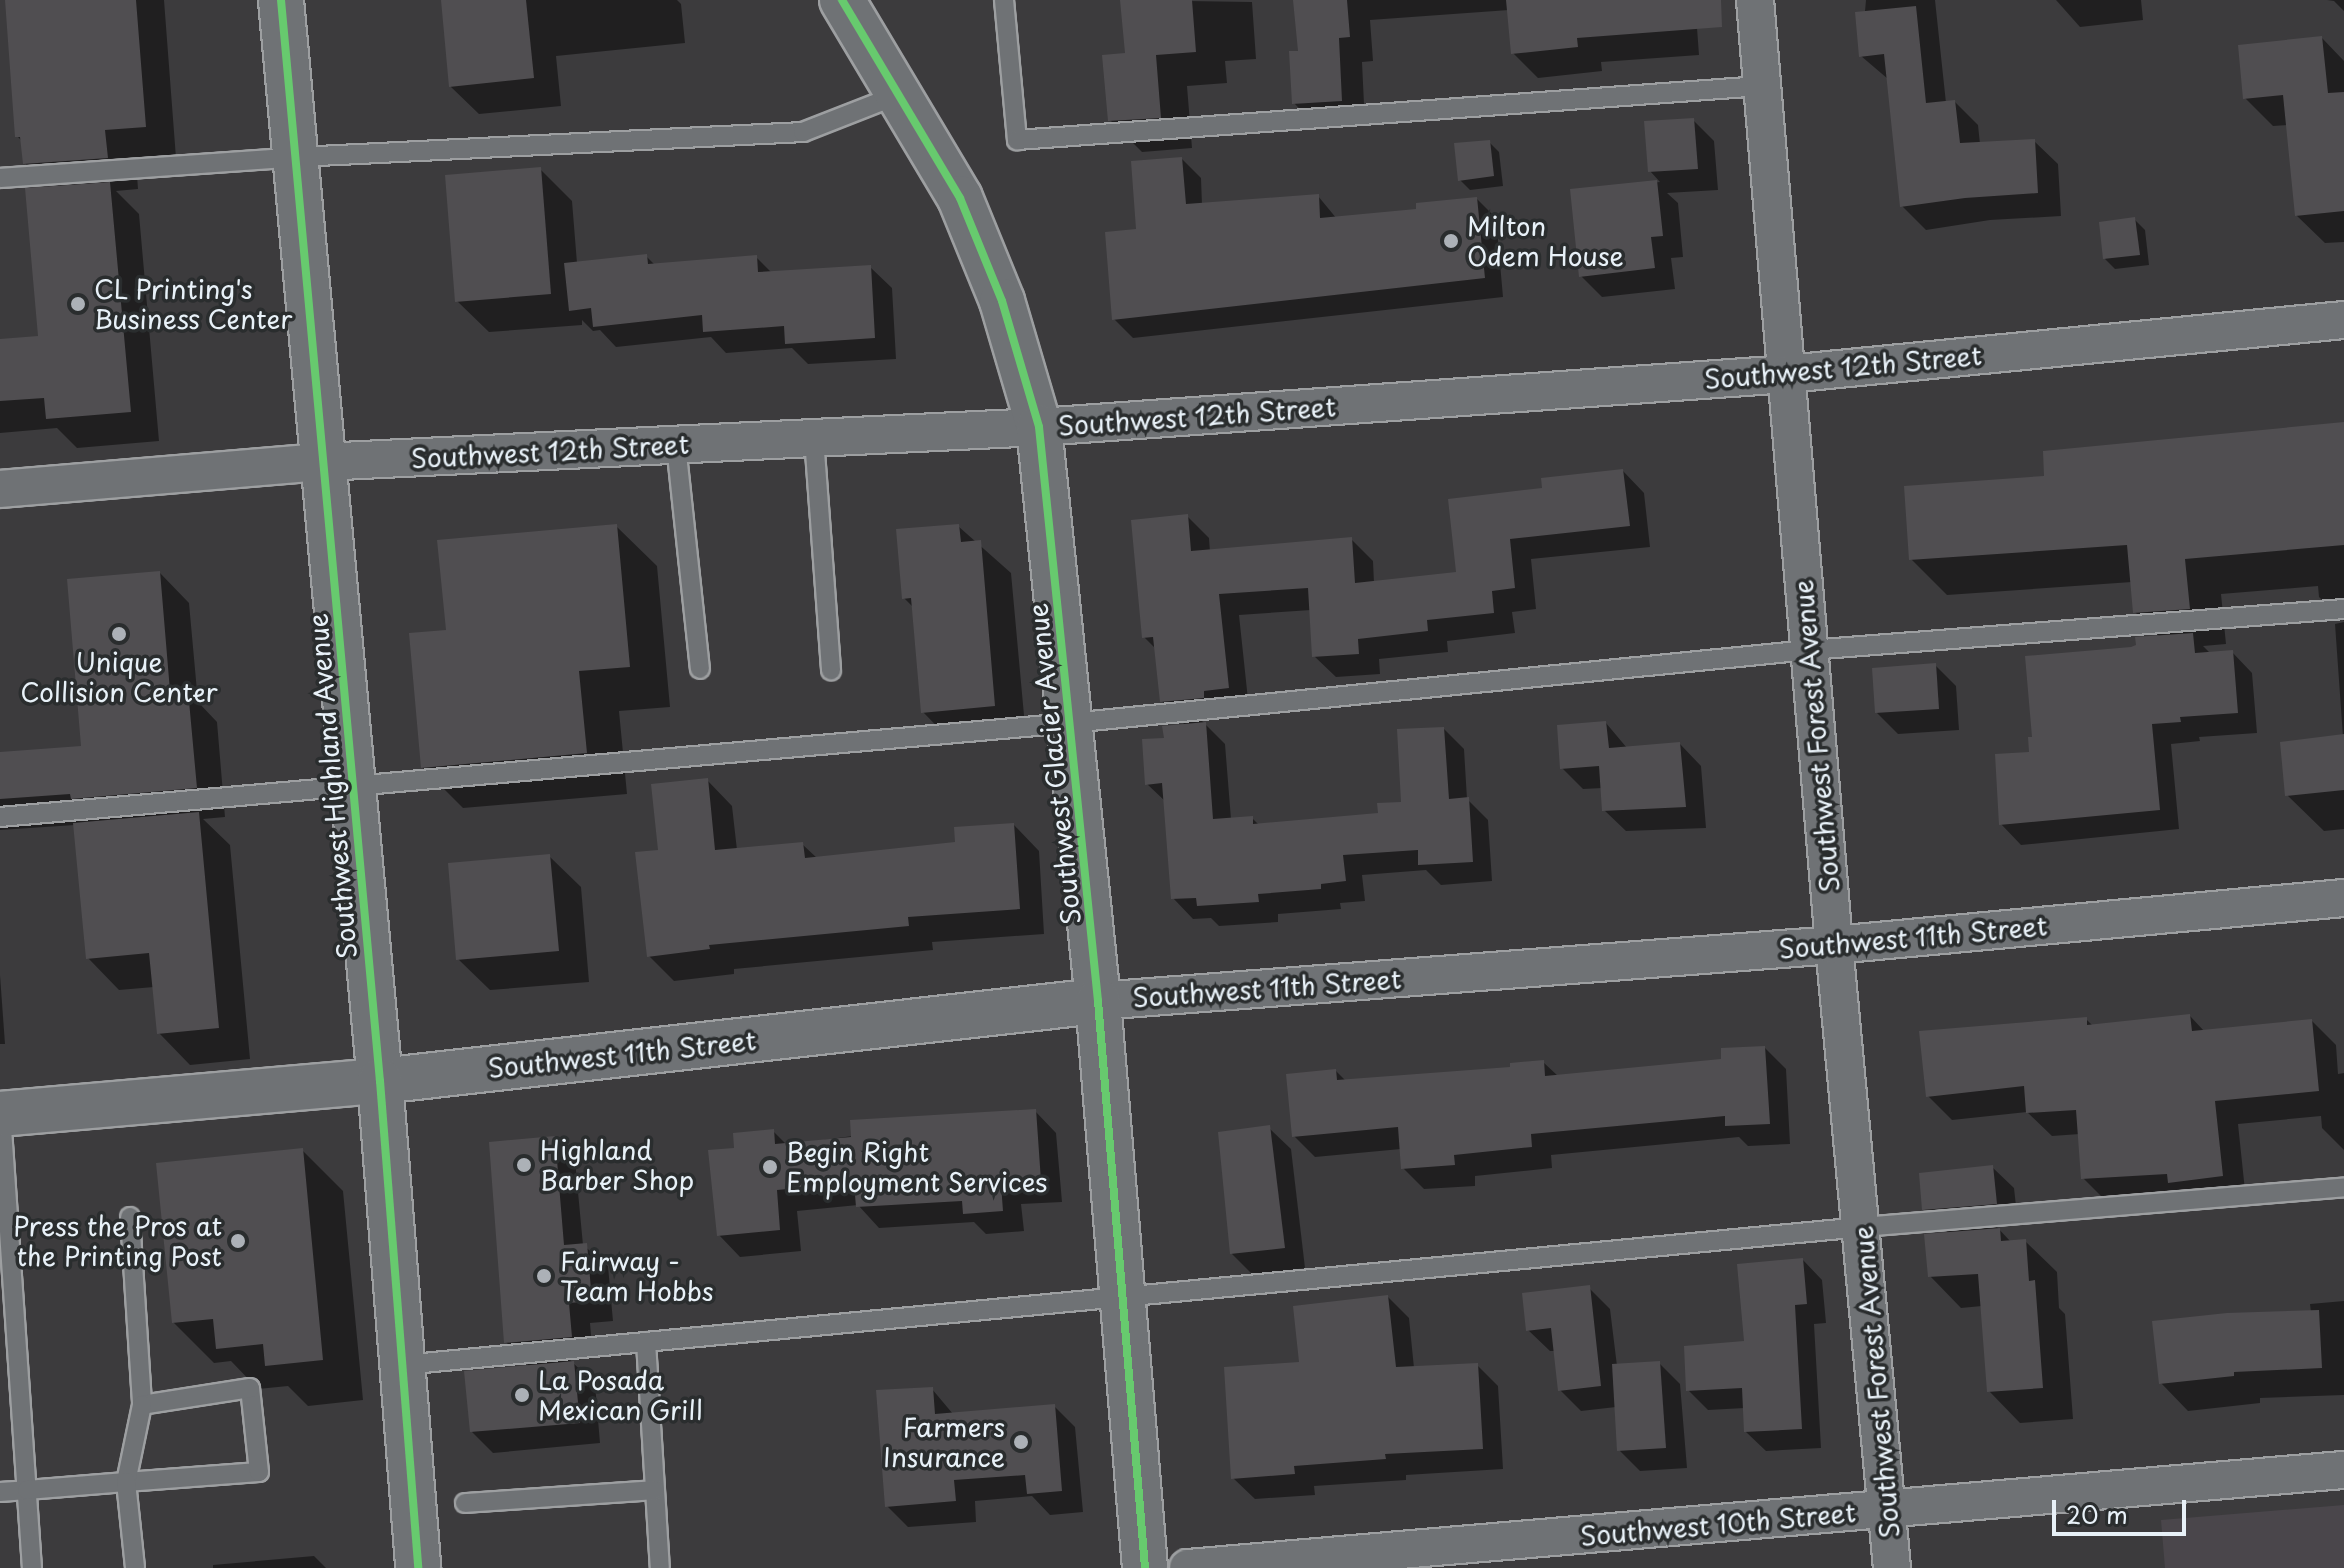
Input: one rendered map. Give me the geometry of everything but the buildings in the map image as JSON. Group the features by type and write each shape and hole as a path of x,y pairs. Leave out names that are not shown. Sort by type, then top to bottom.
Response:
{"main road":[{"name":"Southwest Highland Avenue","path":"281,0 298,157 321,462 380,1081 418,1568"},
{"name":"Southwest Glacier Avenue","path":"842,0 960,198 1002,301 1039,427 1098,1001 1145,1568"},
{"name":"Southwest 11th Street","path":"0,1114 380,1081 1098,1001"}],"street":[{"name":"Southwest Forest Avenue","path":"1755,0 1834,945 1892,1568"},
{"name":"Southwest 12th Street","path":"0,489 321,462 1039,427 1787,374 2344,320"},
{"name":"Southwest 11th Street","path":"1098,1001 1834,945 2344,898"},
{"name":"Southwest 10th Street","path":"1188,1568 2344,1470"}],"lane":[{"path":"1004,0 1017,140 1762,86"},
{"path":"0,178 298,157 803,132 900,94"},
{"path":"814,438 831,670"},
{"path":"676,445 700,669"},
{"path":"0,817 1070,723 1809,650 2344,609"},
{"path":"0,1114 32,1568"},
{"path":"402,1365 1862,1227 2344,1187"},
{"path":"130,1217 142,1405 126,1482 135,1568"},
{"path":"646,1342 660,1568"},
{"path":"0,1492 259,1472 250,1388 142,1405"},
{"path":"465,1503 655,1490"}],"shaded area":[{"path":"2344,1505 2344,1568 2165,1568 2161,1520"}],"cycle path":[{"path":"281,0 380,1081 418,1568"},
{"path":"842,0 960,198 1002,301 1039,427 1098,1001 1145,1568"}],"place":[{"name":"Milton Odem House","path":"1451,241"},
{"name":"CL Printing's Business Center","path":"78,304"},
{"name":"Unique Collision Center","path":"119,634"},
{"name":"Highland Barber Shop","path":"524,1165"},
{"name":"Begin Right Employment Services","path":"770,1167"},
{"name":"Press the Pros at the Printing Post","path":"238,1241"},
{"name":"Fairway - Team Hobbs","path":"544,1276"},
{"name":"La Posada Mexican Grill","path":"522,1395"},
{"name":"Farmers Insurance","path":"1021,1442"}]}
